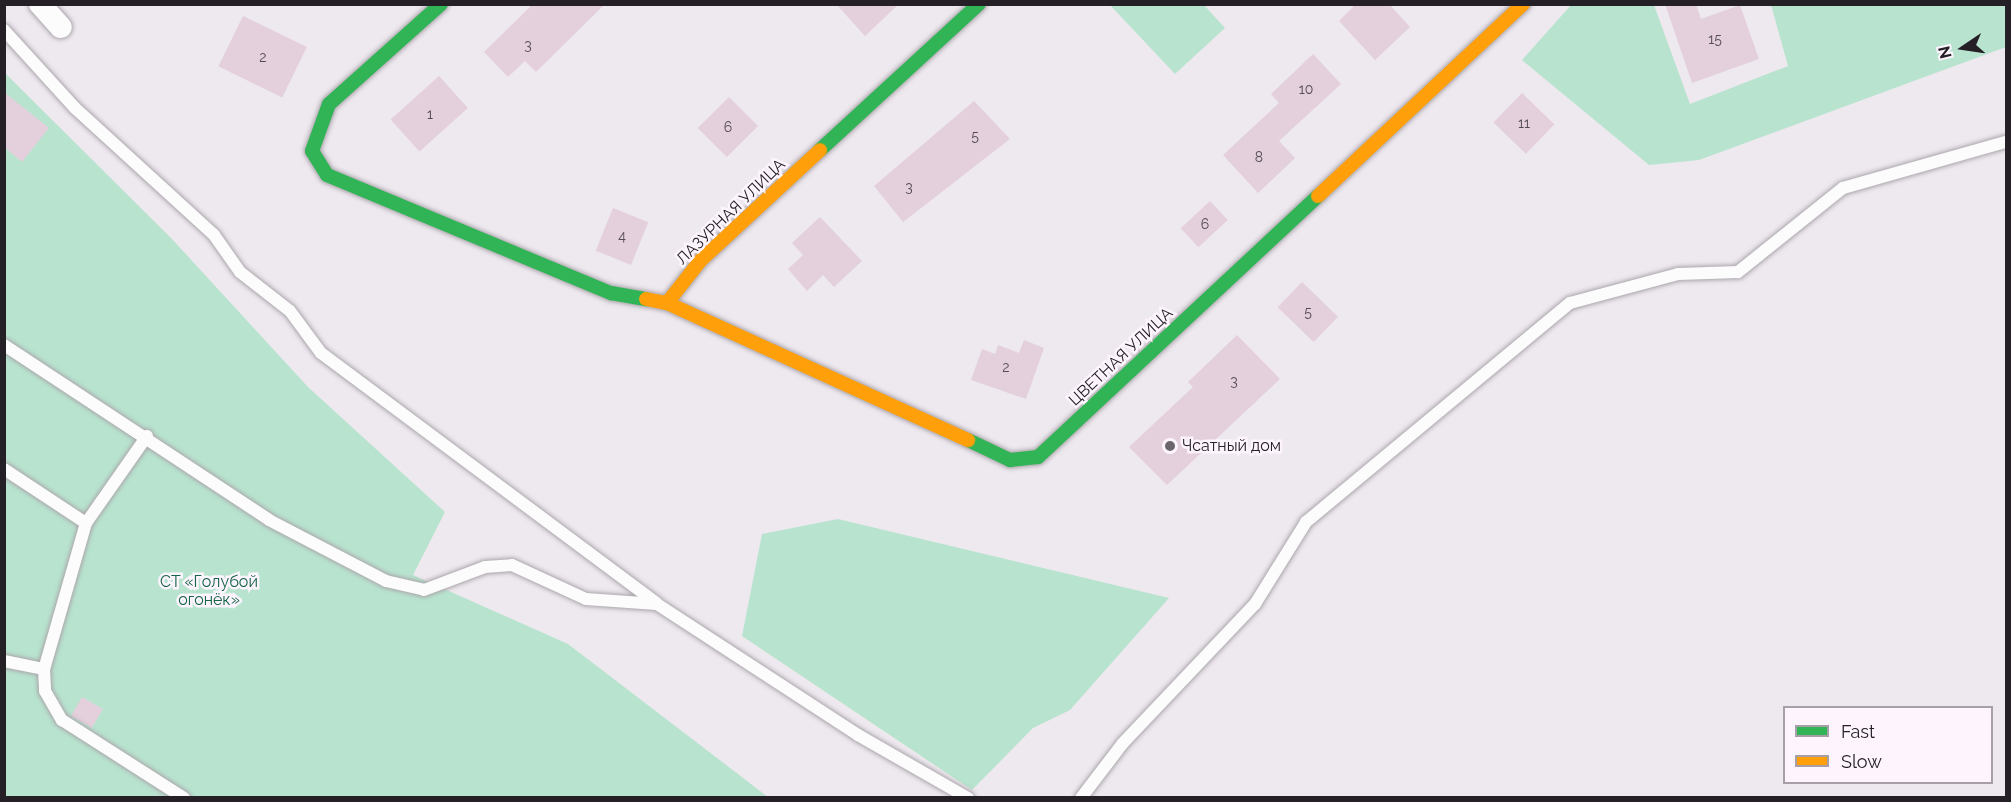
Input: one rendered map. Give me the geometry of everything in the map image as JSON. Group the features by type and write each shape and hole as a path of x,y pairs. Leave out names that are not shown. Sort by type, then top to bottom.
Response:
{"street":[{"path":"40,4 62,27"},
{"path":"441,4 329,104 312,152 327,175 611,293 667,303"},
{"name":"ЛАЗУРНАЯ УЛИЦА","path":"667,303 701,260 978,4"},
{"name":"ЦВЕТНАЯ УЛИЦА","path":"667,303 714,320 1010,460 1038,457 1523,4"}],"lane":[{"path":"4,30 75,108 214,235 240,272 290,311 321,353 657,604 858,735 968,798"},
{"path":"1081,798 1123,743 1255,604 1306,522 1569,303 1678,274 1738,272 1843,188 2007,142"},
{"path":"4,345 147,436 269,520 386,581 424,590 485,567 512,565 586,599 657,604"},
{"path":"147,436 86,523 44,669 45,691 62,720 184,798"},
{"path":"4,469 86,523"},
{"path":"4,661 44,669"}],"green space":[{"path":"1110,5 1204,5 1225,28 1175,74"},
{"path":"1571,5 1654,5 1690,104 1788,66 1771,5 2006,5 2006,47 1699,160 1649,165 1522,60"},
{"name":"СТ «Голубой огонёк»","path":"4,72 172,239 308,387 445,512 413,575 568,644 768,797 5,797"},
{"path":"838,519 1169,598 1070,710 1033,728 972,790 742,636 762,534"}],"building":[{"path":"533,4 605,4 536,72 525,61 508,77 484,52"},
{"path":"836,4 899,4 865,36"},
{"path":"1356,4 1389,4 1410,27 1375,60 1339,21"},
{"path":"1665,4 1696,4 1701,19 1740,5 1759,59 1692,83"},
{"path":"243,16 307,47 282,97 218,66"},
{"path":"1313,54 1341,84 1279,141 1295,158 1258,193 1223,155 1279,103 1271,94"},
{"path":"439,76 468,108 419,151 391,119"},
{"path":"4,92 49,128 22,162 4,147"},
{"path":"1522,93 1554,124 1526,154 1494,122"},
{"path":"729,97 758,126 727,157 698,128"},
{"path":"974,101 1010,139 903,222 874,186"},
{"path":"1210,201 1228,220 1198,247 1181,228"},
{"path":"613,208 648,222 631,265 596,251"},
{"path":"820,217 862,261 834,287 823,275 807,291 788,269 803,255 792,243"},
{"path":"1302,282 1338,317 1314,342 1278,307"},
{"path":"1237,335 1280,379 1167,485 1129,447 1193,387 1188,382"},
{"path":"1024,340 1044,348 1026,399 971,380 982,349 995,354 998,345 1019,353"},
{"path":"82,697 103,709 92,728 71,716"}],"traffic: fast":[{"path":"441,4 329,104 312,151 327,175 611,293 646,299"},
{"path":"820,150 979,4"},
{"path":"968,440 1010,460 1038,457 1318,196"}],"traffic: slow":[{"path":"1318,196 1523,4"},
{"path":"646,299 667,303 701,260 820,150"},
{"path":"667,303 968,440"}],"place":[{"name":"Чсатный дом","path":"1170,446"}]}
